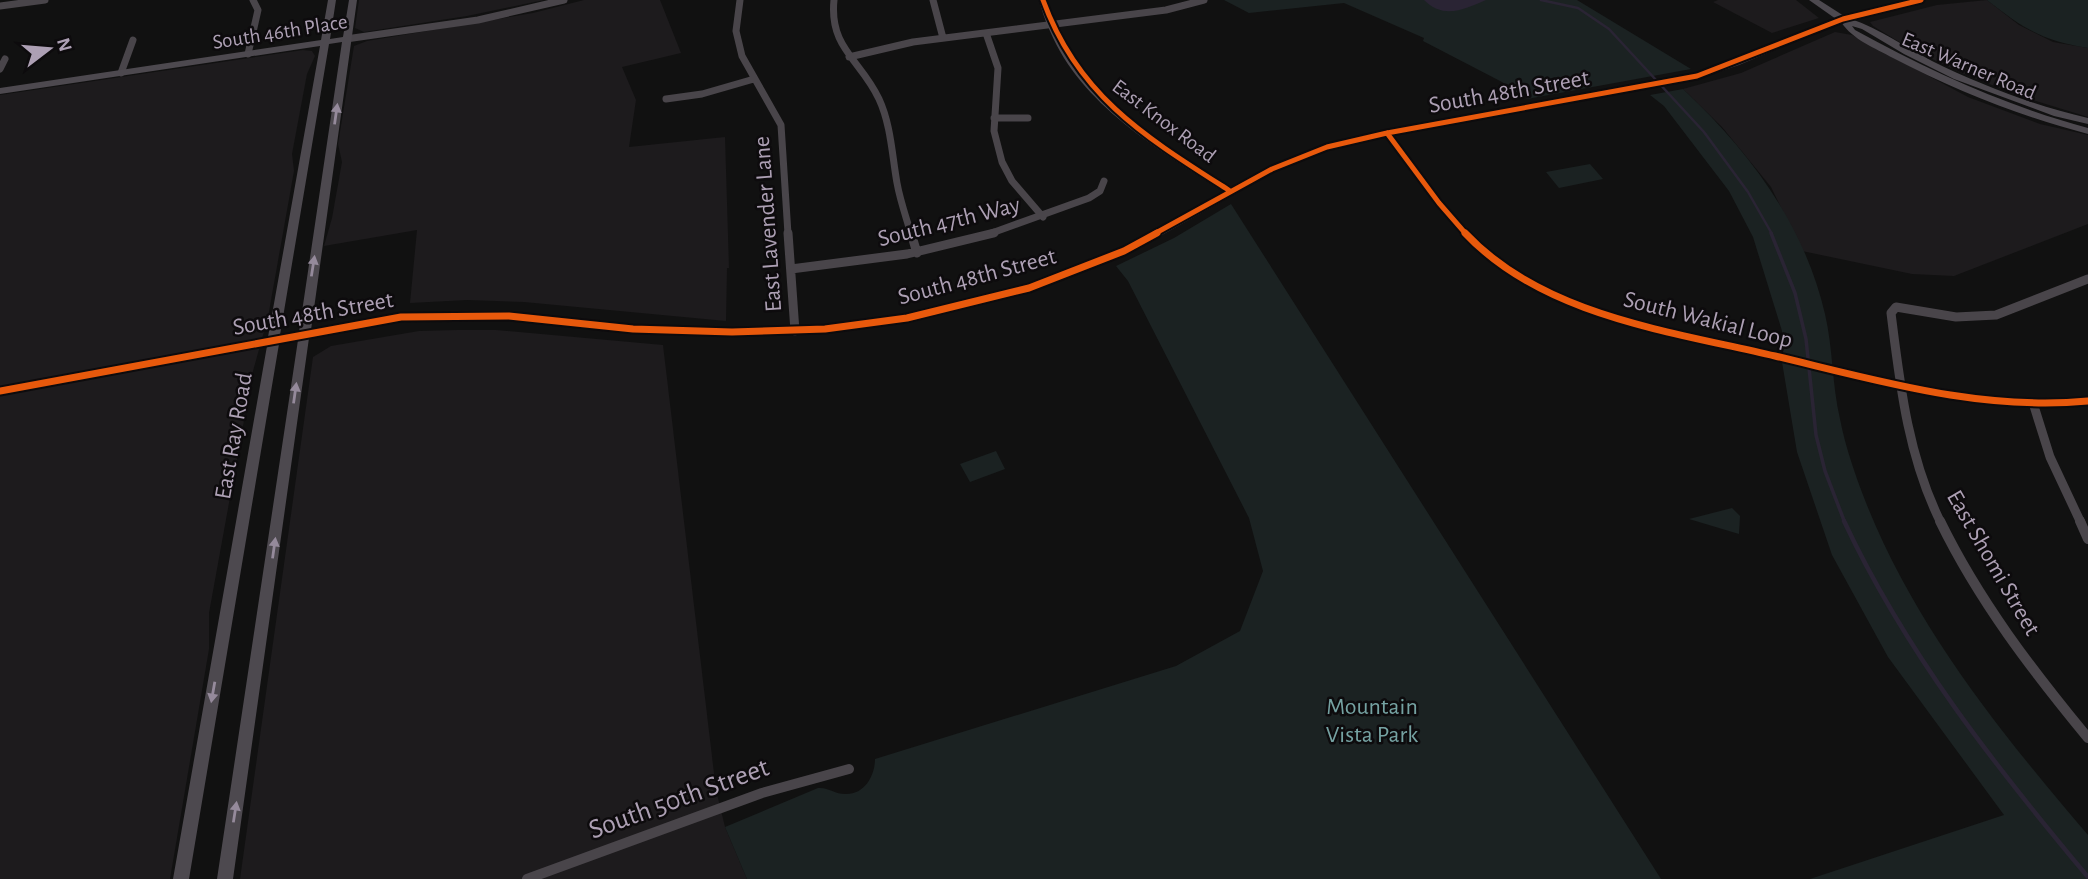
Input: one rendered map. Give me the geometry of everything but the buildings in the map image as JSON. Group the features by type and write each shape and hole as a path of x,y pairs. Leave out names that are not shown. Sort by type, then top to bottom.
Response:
{"main road":[{"name":"East Ray Road","path":"181,879 332,0"},
{"path":"225,879 353,0"},
{"name":"East Knox Road","path":"1043,0 1050,25 1067,56 1109,104 1230,191"},
{"name":"East Warner Road","path":"1813,0 1844,20 1865,27 1957,77 2040,108 2088,121"},
{"name":"South 48th Street","path":"0,391 401,317 509,316 653,330 795,331 907,318 1029,288 1124,251 1230,191 1300,156 1387,133 1697,76 1737,64 1803,33 1886,7 1922,0"},
{"name":"East Warner Road","path":"1844,20 1852,32 1948,82 2021,110 2088,131"},
{"name":"South 46th Place","path":"0,91 346,40"}],"street":[{"path":"0,6 45,0"},
{"path":"248,54 258,10 253,0"},
{"name":"South 46th Place","path":"346,40 478,20 564,0"},
{"name":"East Lavender Lane","path":"740,0 736,18 738,45 781,125 795,331"},
{"path":"834,0 832,21 836,37 878,96 886,115 898,188 918,253"},
{"path":"933,0 943,38"},
{"path":"849,57 895,44 1166,10 1204,0"},
{"path":"986,33 998,68 994,131 1006,172 1043,217"},
{"path":"121,73 133,40"},
{"path":"0,69 5,59"},
{"path":"666,99 693,96 754,79"},
{"path":"994,118 1028,118"},
{"name":"South Wakial Loop","path":"1387,133 1467,237 1501,264 1544,290 1625,320 1973,401 2034,406 2088,401"},
{"name":"South 47th Way","path":"791,269 918,253 984,237 1089,198 1100,191 1104,181"},
{"name":"East Shomi Street","path":"2088,279 1996,315 1956,317 1896,307 1891,313 1908,430 1920,470 1955,547 2012,641 2088,738"},
{"path":"2034,406 2050,457 2088,539"},
{"name":"South 50th Street","path":"527,879 762,793 849,769"}],"shaded area":[{"path":"359,0 544,0 467,16 364,32 355,28"},
{"path":"584,0 660,0 681,53 622,67 636,100 629,147 725,137 729,268 726,321 524,302 467,300 410,303 417,230 324,246 342,162 338,144 354,46 367,41 533,13"},
{"path":"1424,0 1486,0 1455,11 1447,11 1439,10"},
{"path":"1796,0 1819,18 1772,33 1713,2"},
{"path":"1987,0 2019,25 2053,42 2088,48 2088,117 2017,95 1962,73 1911,49 1870,22 1937,5"},
{"path":"1835,32 1852,35 1968,97 2040,124 2088,135 2088,224 1954,276 1912,274 1802,251 1771,187 1722,127 1683,89 1741,73"},
{"path":"303,50 312,51 315,56 307,74 292,154 294,171 268,317 253,371 209,613 209,649 170,879 0,879 0,95"},
{"path":"496,330 663,345 716,790 725,827 747,879 240,879 313,357 331,346 419,331"}],"green space":[{"path":"1224,0 1577,0 1691,69 1527,99 1502,82 1423,41 1424,38 1344,3 1249,13"},
{"path":"1987,0 2088,0 2088,48 2034,32"},
{"path":"1683,89 1752,164 1789,220 1816,281 1828,327 1835,393 1844,438 1863,495 1883,542 1906,588 1961,674 1991,716 2088,835 2088,879 1810,879 2004,815 1888,657 1832,555 1797,452 1782,362 1782,331 1753,237 1729,191 1664,106 1650,95"},
{"path":"1590,164 1603,179 1559,188 1546,172"},
{"name":"Mountain Vista Park","path":"1231,204 1661,879 747,879 725,827 818,788 845,794 858,791 868,783 875,759 1176,666 1240,631 1263,571 1249,518 1128,281 1116,266 1174,238"},
{"path":"996,451 1005,469 970,482 960,464"},
{"path":"1732,508 1740,516 1739,534 1689,519"}],"waterway":[{"path":"1541,0 1578,8 1609,29 1704,132 1748,192 1772,234"},
{"path":"1771,233 1795,293 1806,339 1816,435 1825,471 1845,523"},
{"path":"1844,521 1895,617 1954,707 2019,793 2088,877"}],"cycle path":[{"path":"1043,0 1055,32 1072,62 1093,88 1144,134 1230,191"},
{"path":"0,391 401,317 509,316 633,329 732,332 825,329 907,318 1029,288 1124,251 1272,169 1327,147 1387,133 1697,76 1843,19 1921,0"},
{"path":"1387,133 1439,203 1484,251 1532,283 1599,311 1669,332 1931,394 2011,404 2050,405 2088,401"}]}
